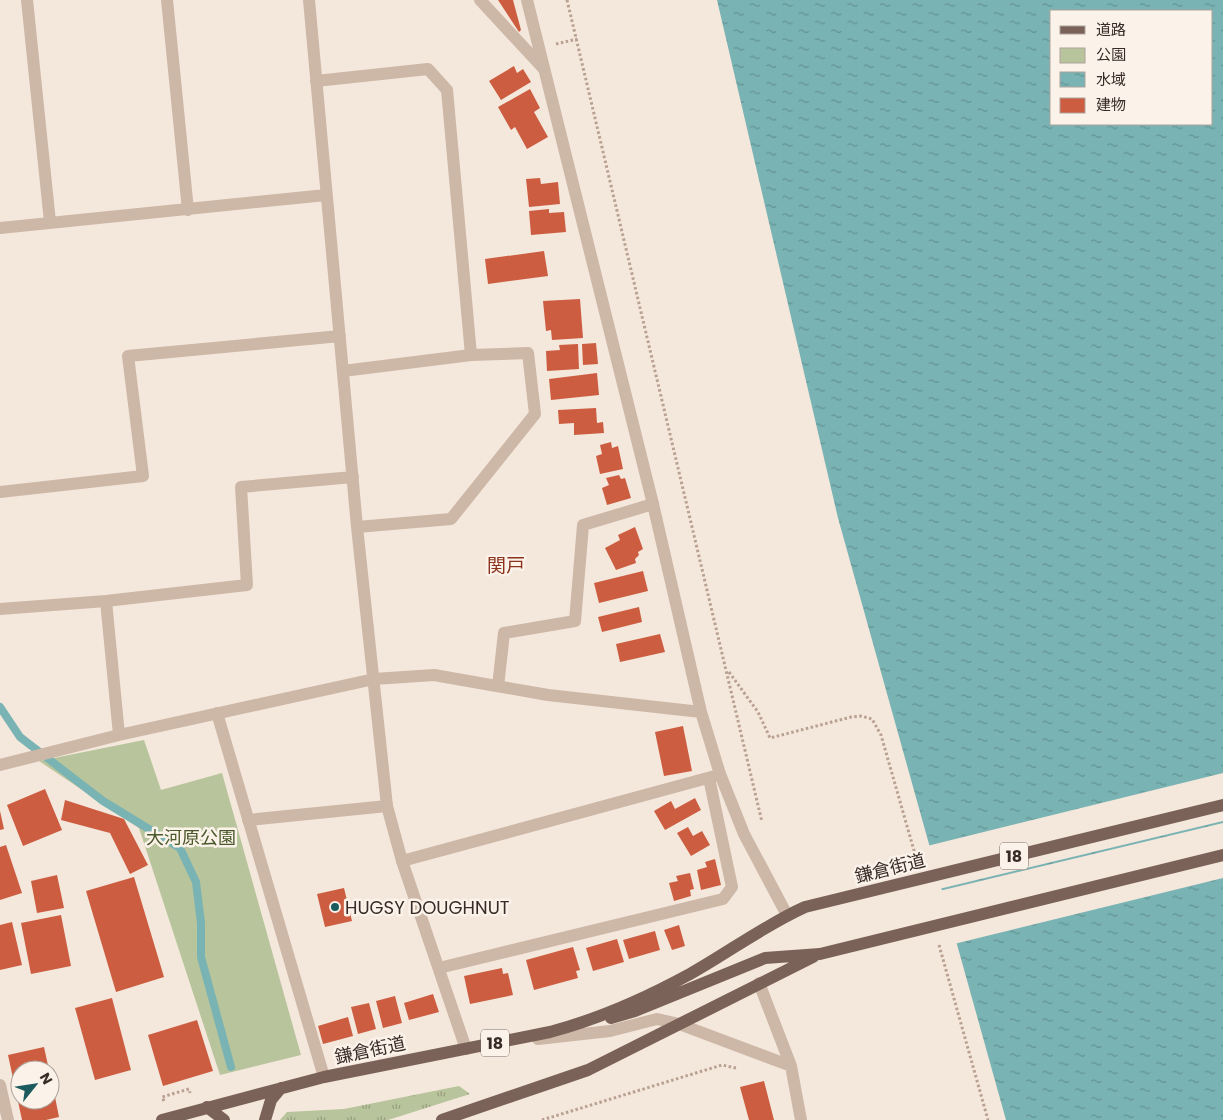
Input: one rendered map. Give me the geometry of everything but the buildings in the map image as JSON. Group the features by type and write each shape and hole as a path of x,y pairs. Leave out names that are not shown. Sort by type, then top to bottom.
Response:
{"main road":[{"name":"鎌倉街道","path":"586,1022 690,974 786,915 805,907 1223,805"},
{"name":"鎌倉街道","path":"162,1120 324,1077 466,1049 586,1022 604,1020 635,1011 765,958 820,954 1223,855"},
{"name":"鎌倉街道","path":"442,1120 467,1116 588,1070 820,954"},
{"path":"266,1120 271,1100 281,1088"},
{"path":"207,1107 224,1120"}],"street":[{"path":"26,0 50,222"},
{"path":"167,0 188,210"},
{"path":"309,0 357,527 387,806 402,861 466,1049"},
{"path":"480,0 546,71"},
{"path":"439,968 723,899 732,887 714,776 701,712 653,504 527,0"},
{"path":"316,82 428,69 447,90 471,355"},
{"path":"0,228 188,210 326,194"},
{"path":"0,492 143,476 128,356 340,336"},
{"path":"343,371 471,355 528,353 535,414 451,519 357,527"},
{"path":"0,609 106,601 247,585 241,487 353,477"},
{"path":"498,686 504,633 575,622 583,525 653,504"},
{"path":"106,601 119,735"},
{"path":"0,765 119,735 374,679 434,675 548,695 701,712"},
{"path":"217,713 324,1077"},
{"path":"402,861 714,776"},
{"path":"714,776 786,915"},
{"path":"248,820 387,806"},
{"path":"759,983 791,1066 801,1120"},
{"path":"498,1042 586,1034 657,1019 679,1024 791,1066"},
{"path":"0,1085 8,1120"}],"path":[{"path":"567,0 764,831"},
{"path":"727,669 758,712 770,738 851,717 861,716 872,719 881,735 917,863"},
{"path":"938,939 988,1120"},
{"path":"542,1120 722,1066 738,1069"},
{"path":"162,1097 189,1089 191,1093"}],"green space":[{"name":"大河原公園","path":"144,740 161,790 222,773 301,1055 220,1075 139,828 39,761"},
{"path":"459,1086 470,1094 388,1120 280,1120 287,1112 344,1109"}],"water":[{"path":"717,0 1223,0 1223,1120 1006,1120 838,518"}],"pier":[{"path":"1223,773 1223,821 939,889 927,846"},
{"path":"1223,823 1223,878 954,944 939,891"}],"waterway":[{"path":"0,707 20,737 103,801 180,848 196,882 201,923 201,957 231,1067"}],"place":[{"name":"HUGSY DOUGHNUT","path":"335,907"}],"district":[{"name":"関戸","path":"506,565"}]}
